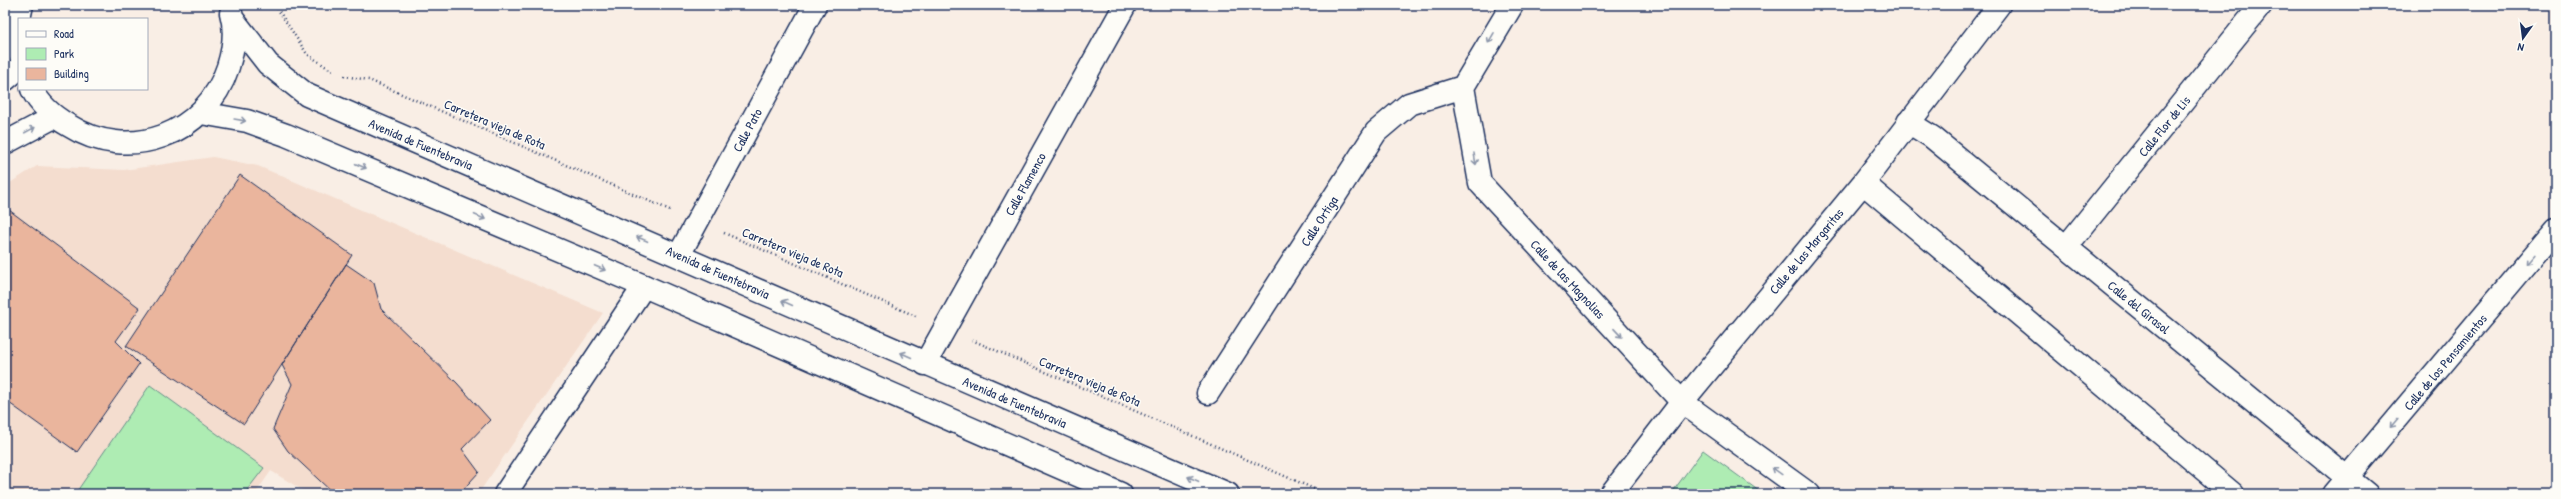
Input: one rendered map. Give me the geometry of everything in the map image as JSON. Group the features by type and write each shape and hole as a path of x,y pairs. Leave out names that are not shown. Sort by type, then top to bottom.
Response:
{"street":[{"path":"18,49 11,22 22,5"},
{"name":"Calle Pato","path":"679,255 814,5"},
{"name":"Calle Flamenco","path":"925,364 1125,5"},
{"path":"1463,87 1512,5"},
{"name":"Calle de las Margaritas","path":"1611,494 1682,402 1862,183 1999,5"},
{"name":"Calle Flor de Lis","path":"2066,248 2262,5"},
{"path":"33,90 54,117 82,134 113,143 145,142 175,132 201,113 222,85 232,52 230,11"},
{"name":"Avenida de Fuentebravia","path":"230,11 268,64 307,94 679,255 925,364 1228,494"},
{"path":"5,80 18,69"},
{"name":"Calle Ortiga","path":"1208,393 1376,132 1409,104 1463,87"},
{"name":"Calle de las Magnolias","path":"1463,87 1480,184 1682,402 1809,494"},
{"path":"201,113 247,121 286,135 644,286 1121,494"},
{"path":"5,143 54,117"},
{"name":"Calle del Girasol","path":"1908,122 1932,137 2367,494"},
{"path":"1862,183 2233,494"},
{"name":"Calle de los Pensamientos","path":"2333,494 2556,229"},
{"path":"505,494 644,286"}],"path":[{"name":"Carretera vieja de Rota","path":"275,5 307,54 340,76 369,80 1326,494"}],"shaded area":[{"path":"213,157 258,166 603,313 478,494 309,494 271,471 255,494 5,494 5,186 37,166 124,170"}],"green space":[{"path":"150,385 264,468 244,494 75,494"},
{"path":"1703,450 1763,494 1671,494"}],"building":[{"path":"240,175 352,255 244,424 126,346"},
{"path":"5,207 140,308 116,341 139,364 77,452 5,400"},
{"path":"346,264 374,283 381,309 457,383 490,420 462,449 479,472 459,494 334,494 288,451 273,429 292,384 282,365"}]}
